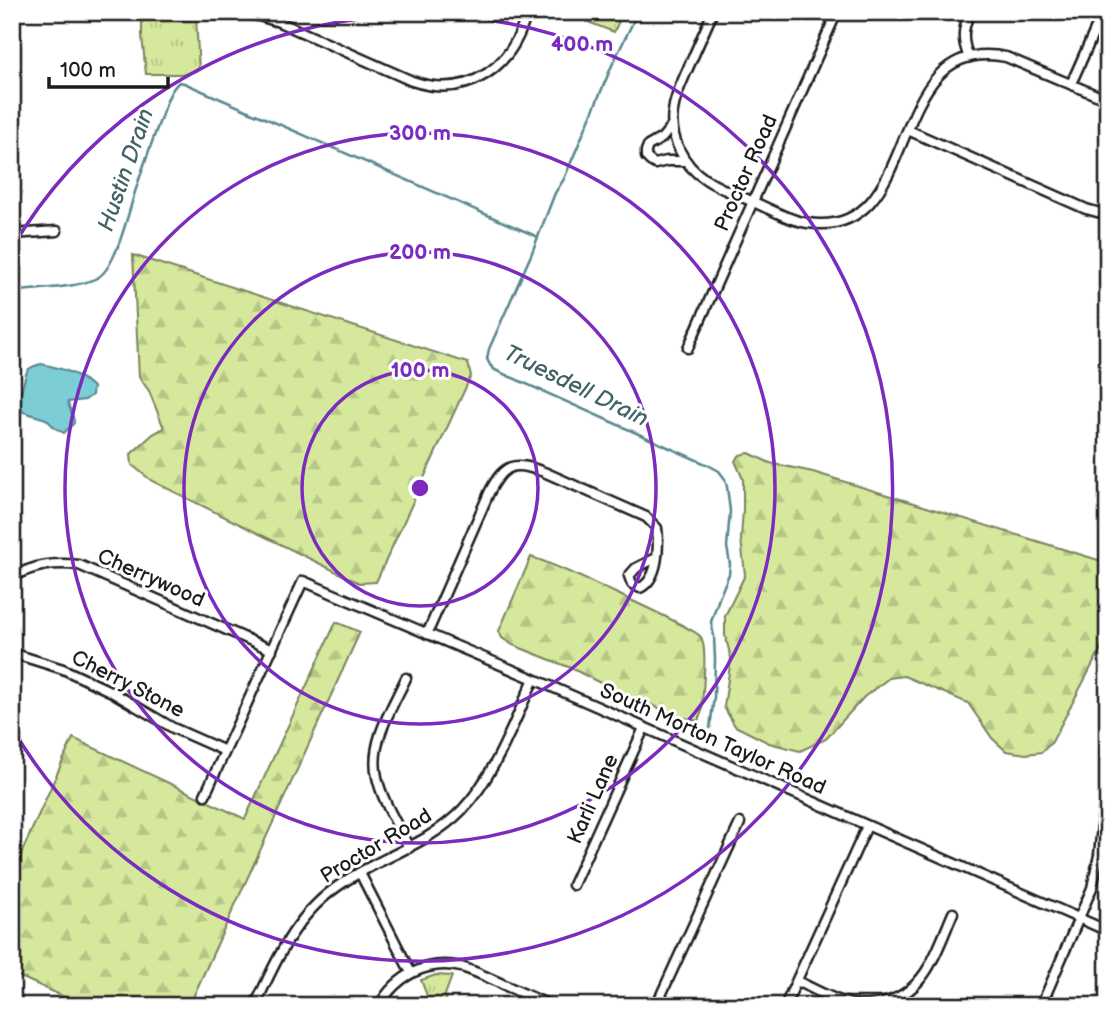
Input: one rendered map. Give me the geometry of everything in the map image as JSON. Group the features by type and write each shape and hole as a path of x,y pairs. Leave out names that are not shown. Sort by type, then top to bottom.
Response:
{"street":[{"path":"149,12 201,12"},
{"path":"237,12 279,22 412,81 445,87 478,79 503,61 520,34 527,12"},
{"path":"713,12 678,90 673,109 677,146 692,169 708,181 791,219 806,223 827,224 849,218 866,207 880,191 925,91 950,65 969,57 987,54 1006,57 1108,100"},
{"name":"Proctor Road","path":"688,348 836,12"},
{"path":"969,57 963,32 970,12"},
{"path":"1072,84 1103,12"},
{"path":"673,126 662,138 648,146 646,157 655,164 686,161"},
{"path":"908,130 1086,209 1108,215"},
{"path":"12,234 57,231"},
{"path":"427,634 489,493 497,477 510,466 527,466 544,472 646,517 657,528 659,547 656,558"},
{"name":"Cherrywood","path":"12,577 41,564 79,565 272,650"},
{"name":"South Morton Taylor Road","path":"272,650 303,582 534,679 1108,931"},
{"path":"205,795 272,650"},
{"name":"Cherry Stone","path":"12,653 63,669 110,691 173,728 225,751"},
{"path":"406,678 379,739 375,760 380,790 409,848"},
{"name":"Proctor Road","path":"255,1006 280,952 300,921 329,892 429,836 461,811 493,768 534,679"},
{"name":"Karli Lane","path":"573,885 645,728"},
{"path":"1041,1006 1097,870 1108,793"},
{"path":"656,1006 740,823"},
{"path":"785,1006 867,826"},
{"path":"360,873 411,973"},
{"path":"797,981 850,1004 868,1005 896,999 913,988 925,974 953,913"},
{"path":"379,1006 396,983 411,973 431,966 459,967 552,1006"}],"green space":[{"path":"562,12 623,12 614,32"},
{"path":"142,17 196,17 199,70 184,74 146,74"},
{"path":"133,255 468,363 471,376 376,582 359,583 152,481 132,465 131,454 164,428 149,391 139,377"},
{"path":"749,453 770,463 813,472 1108,563 1108,635 1052,742 1042,752 1026,754 1006,751 992,738 968,703 904,676 889,678 864,697 826,739 800,751 769,743 735,726 724,707 731,658 725,635 725,616 745,575 741,539 743,479 735,461 740,455"},
{"path":"531,557 675,621 701,637 704,673 702,711 698,721 681,717 614,690 502,638 499,631"},
{"path":"336,622 360,632 189,1006 84,1006 12,973 12,874 73,738 245,819"},
{"path":"436,975 452,976 445,995 447,1006 431,1006 421,980"}],"water":[{"path":"41,364 69,372 93,387 92,395 85,400 68,402 74,423 64,433 46,419 23,412 17,403 28,371"}],"waterway":[{"name":"Truesdell Drain","path":"638,12 613,63 564,179 555,193 487,359 495,370 708,465 719,471 725,479 730,511 727,547 730,564 729,574 711,622 715,660 710,728"},
{"name":"Hustin Drain","path":"12,292 88,282 104,272 122,236 167,100 179,82 538,237"}]}
